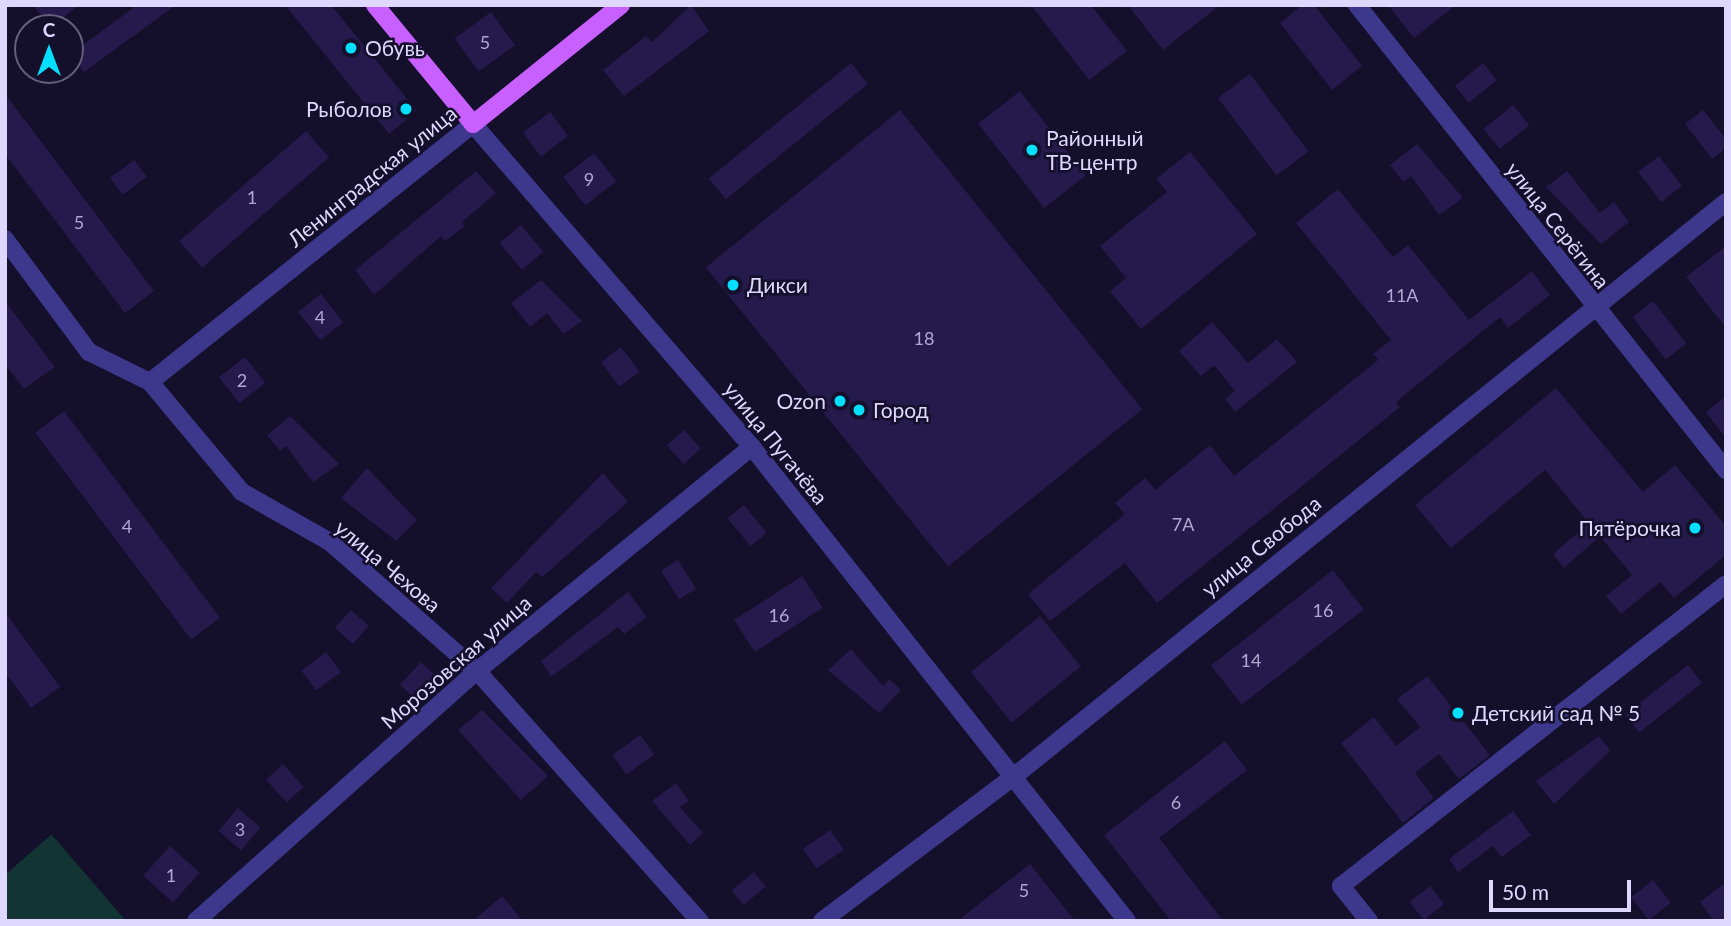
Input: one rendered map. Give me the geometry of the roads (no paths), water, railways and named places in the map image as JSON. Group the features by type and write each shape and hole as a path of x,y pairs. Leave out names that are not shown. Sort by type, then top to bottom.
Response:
{"main road":[{"name":"улица Пугачёва","path":"375,5 473,124"},
{"name":"Ленинградская улица","path":"473,124 621,5"}],"street":[{"name":"улица Серёгина","path":"1357,5 1726,470"},
{"name":"Ленинградская улица","path":"150,382 473,124"},
{"name":"улица Пугачёва","path":"473,124 752,447 1127,921"},
{"name":"улица Свобода","path":"822,921 1012,778 1726,202"},
{"name":"улица Чехова","path":"5,239 89,352 150,382 242,492 330,542 477,671 700,921"},
{"name":"Морозовская улица","path":"196,921 477,671 752,447"},
{"path":"1369,921 1341,886 1726,584"}],"place":[{"name":"Обувь","path":"351,48"},
{"name":"Рыболов","path":"406,109"},
{"name":"Районный ТВ-центр","path":"1032,150"},
{"name":"Дикси","path":"733,285"},
{"name":"Ozon","path":"840,401"},
{"name":"Город","path":"859,410"},
{"name":"Пятёрочка","path":"1695,528"},
{"name":"Детский сад № 5","path":"1458,713"}]}
